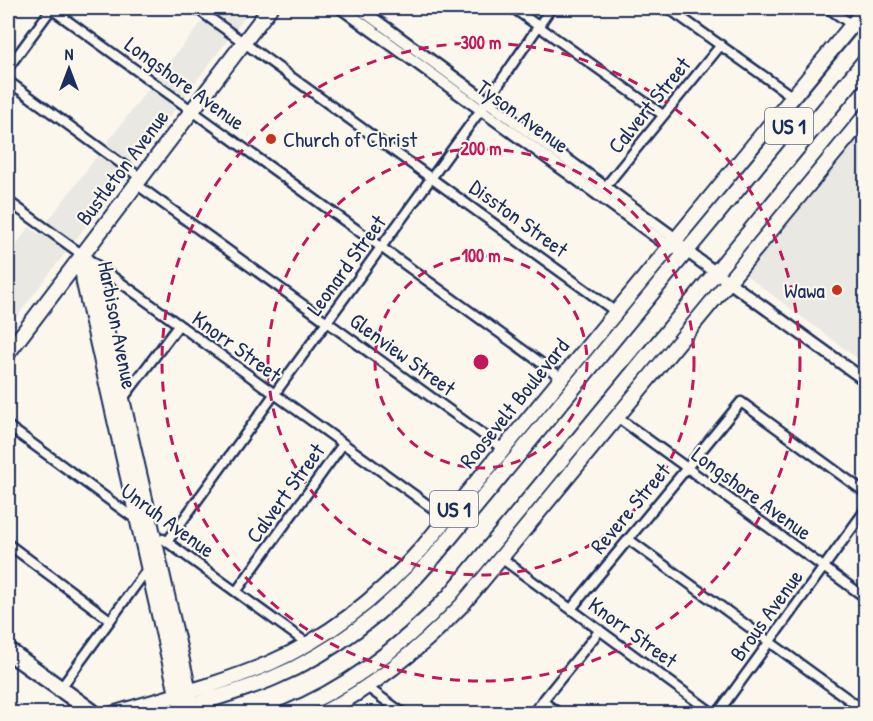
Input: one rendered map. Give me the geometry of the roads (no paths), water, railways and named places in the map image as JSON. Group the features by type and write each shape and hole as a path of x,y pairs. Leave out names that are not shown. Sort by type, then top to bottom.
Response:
{"main road":[{"name":"Bustleton Avenue","path":"8,352 270,8"},
{"name":"Roosevelt Boulevard","path":"112,714 256,669 308,644 349,618 387,585 446,518 866,8"},
{"name":"Roosevelt Boulevard","path":"164,714 188,710 302,664 358,630 397,596 434,557 866,34"},
{"name":"US 1","path":"284,714 320,697 363,671 394,648 436,610 463,581 866,90"},
{"path":"741,183 793,97"},
{"name":"US 1","path":"321,714 388,672 434,634 462,605 866,114"},
{"name":"Harbison Avenue","path":"81,255 84,283 152,531 183,692"},
{"name":"Harbison Avenue","path":"118,406 149,567 188,710"}],"street":[{"path":"8,68 51,8"},
{"name":"Longshore Avenue","path":"51,8 562,378"},
{"name":"Disston Street","path":"195,8 616,312"},
{"name":"Tyson Avenue","path":"340,8 485,105"},
{"name":"Tyson Avenue","path":"359,8 485,105 866,381"},
{"path":"513,8 663,115"},
{"name":"Leonard Street","path":"167,542 485,105 551,8"},
{"path":"668,8 793,97"},
{"path":"679,16 686,8"},
{"path":"828,8 852,25"},
{"name":"Calvert Street","path":"605,187 721,45"},
{"name":"Glenview Street","path":"8,81 138,181 503,449"},
{"name":"Tyson Avenue","path":"583,177 605,187 673,243"},
{"name":"Knorr Street","path":"8,201 446,518"},
{"path":"118,406 178,326"},
{"name":"Revere Street","path":"571,609 741,402 866,492"},
{"name":"Longshore Avenue","path":"617,417 866,598"},
{"name":"Unruh Avenue","path":"8,426 308,644"},
{"name":"Calvert Street","path":"236,592 343,444"},
{"name":"Brous Avenue","path":"716,714 866,509"},
{"path":"628,539 866,712"},
{"path":"8,544 110,620"},
{"name":"Knorr Street","path":"501,558 716,714"},
{"path":"60,689 149,567"},
{"path":"532,714 600,630"},
{"path":"8,646 90,714"},
{"path":"8,656 94,709 97,714"},
{"path":"367,687 404,714"},
{"path":"542,701 560,714"}],"place":[{"name":"Church of Christ","path":"271,139"},
{"name":"Wawa","path":"837,290"}]}
